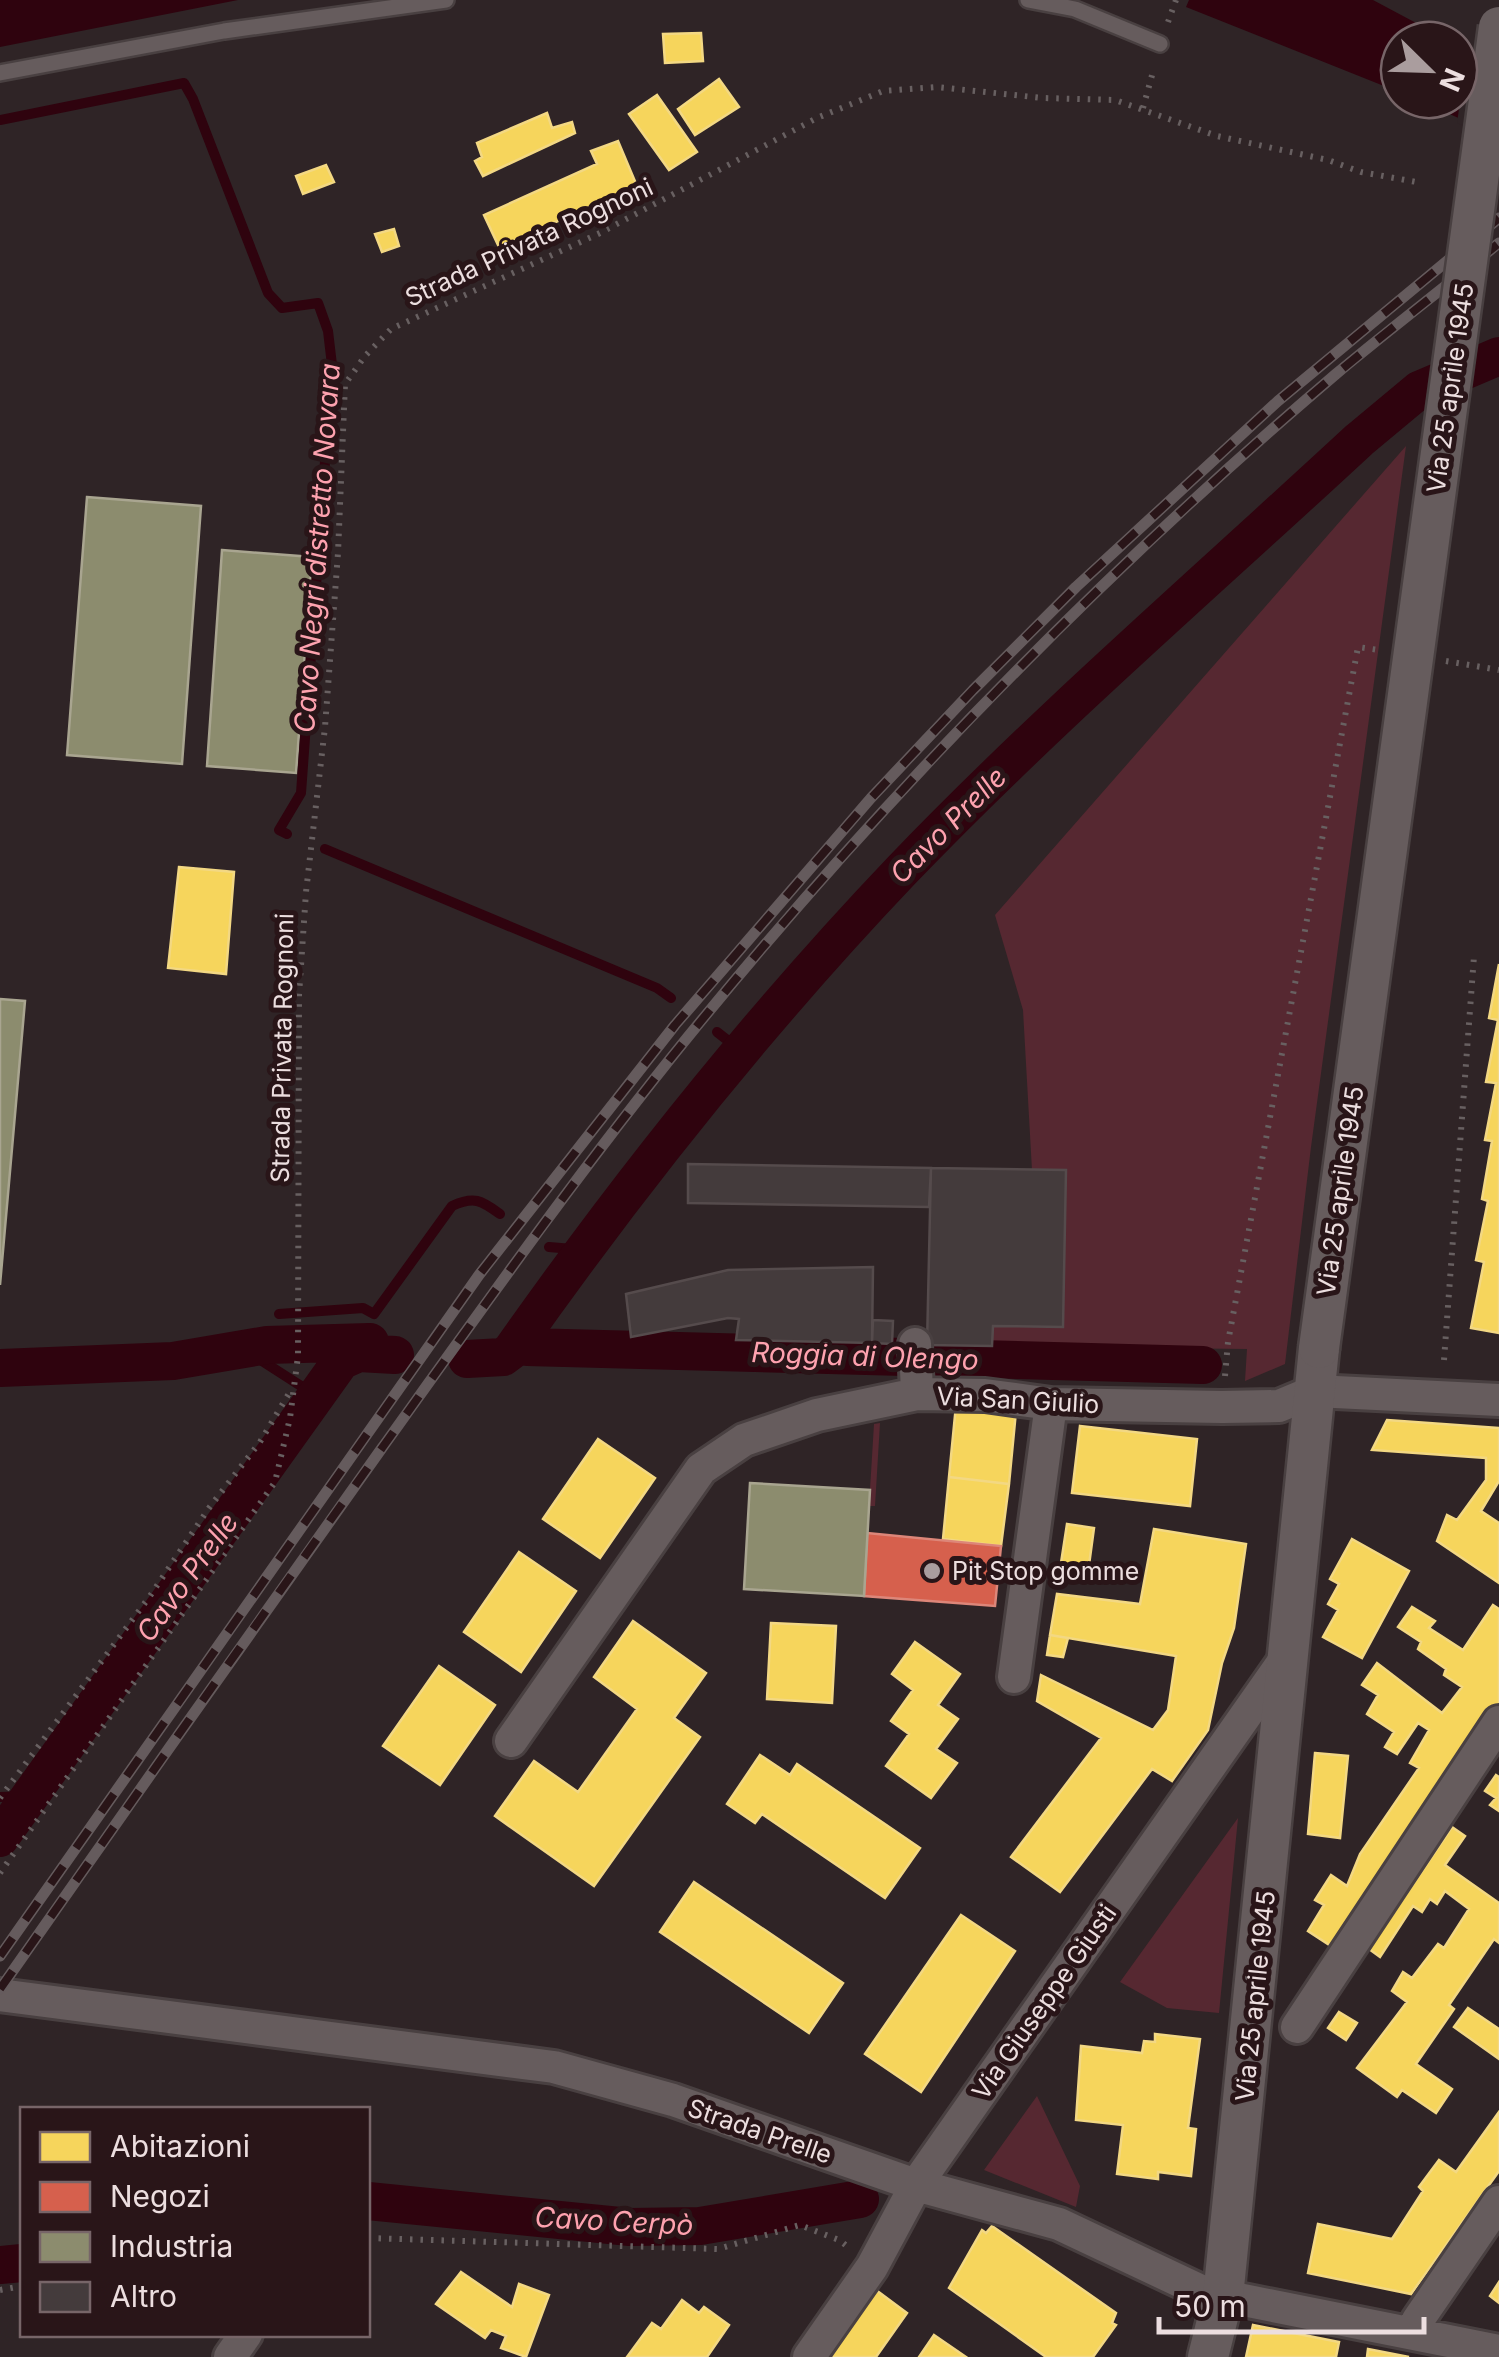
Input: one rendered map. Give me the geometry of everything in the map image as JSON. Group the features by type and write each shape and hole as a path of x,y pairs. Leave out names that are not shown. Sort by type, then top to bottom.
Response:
{"street":[{"name":"Via 25 aprile 1945","path":"1208,2357 1223,2297 1319,1348 1499,27"},
{"name":"Via San Giulio","path":"512,1741 701,1469 744,1440 817,1415 916,1369 985,1395 1051,1404 1279,1406 1315,1391 1499,1400"},
{"path":"1014,1677 1051,1404"},
{"name":"Via Giuseppe Giusti","path":"809,2357 872,2267 916,2186 1289,1653"},
{"path":"1297,2027 1499,1722"},
{"name":"Strada Prelle","path":"0,1994 554,2067 673,2100 916,2186 1059,2224 1203,2292 1499,2350"},
{"path":"1412,2333 1499,2202"}],"lane":[{"path":"0,73 224,31 446,0"},
{"path":"1028,0 1075,9 1160,44"}],"path":[{"name":"Strada Privata Rognoni","path":"0,1873 275,1482 283,1455 298,1356 299,995 306,892 328,688 345,384 365,356 391,329 598,234 816,118 883,91 936,87 1043,98 1114,100 1217,136 1422,183"},
{"path":"1222,1407 1228,1342 1358,647 1393,653"},
{"path":"1428,658 1499,670"},
{"path":"1444,1360 1474,956"},
{"name":"Strada Privata Rognoni","path":"0,1798 260,1442 295,1385"},
{"path":"370,2238 718,2248 800,2225 839,2240 872,2267"}],"shaded area":[{"path":"0,0 238,0 0,47"},
{"path":"1189,0 1373,0 1410,20 1379,20 1379,84 1186,7"},
{"path":"1479,58 1499,68 1499,136 1463,120 1479,120"},
{"path":"1406,446 1285,1364 1245,1381 1247,1349 992,1346 993,1326 1063,1327 1032,1170 1023,1010 995,915"},
{"path":"880,1423 875,1506 869,1506 874,1424"},
{"path":"1238,1818 1219,2013 1167,2008 1120,1982"},
{"path":"1037,2096 1080,2186 1076,2207 984,2170"}],"pier":[{"path":"1479,52 1499,62 1499,141 1457,123 1479,120"}],"building: Abitazioni":[{"path":"701,33 703,61 665,63 663,34"},
{"path":"719,79 739,107 695,135 678,109"},
{"path":"657,95 697,152 669,170 629,114"},
{"path":"547,113 552,128 572,122 575,133 483,176 475,161 482,157 477,143"},
{"path":"618,141 637,186 499,247 484,215 597,164 591,151"},
{"path":"326,165 334,182 303,194 296,176"},
{"path":"394,229 399,246 382,252 375,234"},
{"path":"179,867 234,872 226,974 168,968"},
{"path":"1499,964 1499,1333 1471,1328 1484,1262 1476,1260 1488,1201 1482,1199 1492,1141 1485,1140 1496,1083 1486,1082 1498,1020 1489,1018"},
{"path":"956,1405 1016,1411 1009,1484 949,1477"},
{"path":"1387,1420 1499,1428 1499,1481 1481,1511 1499,1523 1499,1583 1437,1541 1447,1515 1457,1520 1486,1480 1486,1458 1372,1450"},
{"path":"1080,1426 1197,1439 1190,1506 1072,1493"},
{"path":"598,1439 655,1478 600,1558 543,1519"},
{"path":"949,1477 1009,1484 1001,1546 943,1539"},
{"path":"1067,1524 1094,1528 1087,1580 1059,1576"},
{"path":"1154,1529 1246,1544 1234,1628 1208,1730 1172,1781 1152,1769 1060,1892 1011,1857 1101,1738 1037,1701 1041,1675 1153,1730 1168,1710 1176,1656 1050,1635 1057,1594 1140,1604"},
{"path":"1352,1539 1409,1571 1362,1658 1323,1637 1338,1610 1328,1604 1339,1584 1330,1579"},
{"path":"519,1552 576,1591 521,1672 464,1632"},
{"path":"1493,1605 1499,1609 1499,1705 1337,1950 1308,1931 1324,1905 1315,1900 1331,1875 1347,1886 1360,1854 1419,1768 1410,1763 1429,1730 1418,1723 1397,1754 1385,1747 1394,1732 1367,1714 1378,1695 1362,1685 1377,1663 1442,1713 1462,1687 1444,1675 1446,1669 1418,1649 1421,1642 1398,1627 1412,1607 1435,1621 1429,1628 1463,1650"},
{"path":"633,1621 706,1673 674,1718 700,1737 594,1886 495,1816 534,1761 578,1792 637,1709 594,1677"},
{"path":"771,1623 836,1626 832,1703 767,1699"},
{"path":"1050,1635 1068,1638 1063,1657 1047,1655"},
{"path":"915,1642 960,1674 938,1705 958,1719 936,1749 957,1763 931,1798 886,1766 909,1734 891,1721 913,1690 892,1674"},
{"path":"439,1666 495,1705 440,1785 383,1746"},
{"path":"1315,1753 1348,1756 1340,1838 1308,1834"},
{"path":"760,1755 790,1775 797,1764 920,1848 885,1898 762,1814 755,1823 727,1804"},
{"path":"1496,1775 1499,1811 1490,1805 1496,1798 1485,1791"},
{"path":"1452,1827 1465,1836 1445,1865 1499,1903 1499,1943 1494,1939 1449,2005 1454,2009 1416,2064 1452,2089 1436,2113 1402,2090 1397,2097 1357,2068 1407,2002 1392,1991 1403,1972 1412,1978 1438,1944 1444,1948 1469,1909 1445,1891 1437,1904 1430,1899 1422,1912 1413,1906 1380,1957 1369,1949"},
{"path":"694,1882 843,1983 809,2033 660,1932"},
{"path":"961,1915 1015,1951 921,2092 865,2054"},
{"path":"1468,2008 1499,2029 1499,2059 1454,2027"},
{"path":"1339,2012 1357,2023 1346,2040 1328,2028"},
{"path":"1155,2034 1200,2039 1188,2128 1196,2129 1191,2176 1158,2172 1158,2179 1117,2174 1123,2125 1076,2120 1081,2046 1142,2053 1144,2041 1155,2042"},
{"path":"1499,2112 1499,2171 1411,2294 1308,2273 1318,2224 1392,2239 1423,2191 1419,2187 1439,2160 1456,2172"},
{"path":"992,2226 1116,2313 1112,2323 1116,2325 1093,2357 1046,2357 949,2288 982,2230 986,2233"},
{"path":"461,2272 512,2307 519,2284 549,2295 526,2357 501,2348 506,2336 491,2330 485,2338 436,2304"},
{"path":"1499,2282 1499,2303 1490,2296"},
{"path":"876,2290 907,2313 876,2357 829,2357"},
{"path":"682,2300 699,2313 704,2307 729,2325 707,2357 627,2357 652,2323 661,2329"},
{"path":"1253,2325 1339,2342 1336,2357 1246,2357"},
{"path":"934,2335 966,2357 919,2357"},
{"path":"1368,2349 1409,2357 1367,2357"}],"building: Negozi":[{"name":"Pit Stop gomme","path":"867,1533 1001,1546 995,1606 864,1596"}],"building: Industria":[{"path":"87,497 201,506 182,764 67,755"},
{"path":"222,550 312,557 296,773 207,766"},
{"path":"0,999 25,1001 0,1285"},
{"path":"750,1483 870,1490 864,1596 744,1589"}],"building: Altro":[{"path":"688,1164 931,1168 929,1207 688,1203"},
{"path":"931,1168 1066,1170 1063,1327 993,1326 992,1346 927,1345"},
{"path":"873,1267 872,1343 736,1340 739,1319 728,1318 631,1337 626,1294 728,1270"},
{"path":"873,1320 893,1321 892,1344 872,1343"}],"waterway":[{"name":"Cavo Negri distretto Novara","path":"0,120 184,83 268,293 282,308 318,303 328,331 332,365 301,793 279,830 287,834"},
{"name":"Cavo Prelle","path":"467,1359 503,1357 511,1351 602,1226 747,1043 902,870 1013,759 1359,440 1419,390 1499,356"},
{"name":"Cavo Negri distretto Novara","path":"325,849 657,988 671,998"},
{"name":"Cavo Negri distretto Novara","path":"717,1032 740,1050"},
{"path":"279,1314 363,1308 374,1314 452,1206 477,1201 500,1214"},
{"path":"549,1247 584,1250"},
{"name":"Roggia di Olengo","path":"0,1368 173,1361 267,1345 370,1342"},
{"name":"Roggia di Olengo","path":"527,1347 1203,1365"},
{"path":"245,1350 315,1395"},
{"name":"Cavo Prelle","path":"0,1838 341,1361 359,1353 395,1355"},
{"path":"0,1797 29,1796"},
{"name":"Cavo Cerpò","path":"370,2201 630,2227 700,2226 860,2199"},
{"name":"Cavo Cerpò","path":"0,2265 20,2263"}],"railway":[{"path":"0,1956 479,1275 675,1025 871,798 1076,587 1278,401 1499,218"},
{"path":"0,1989 532,1241 647,1088 761,949 916,776 1079,609 1336,374 1499,243"}],"place":[{"name":"Pit Stop gomme","path":"932,1571"}]}
